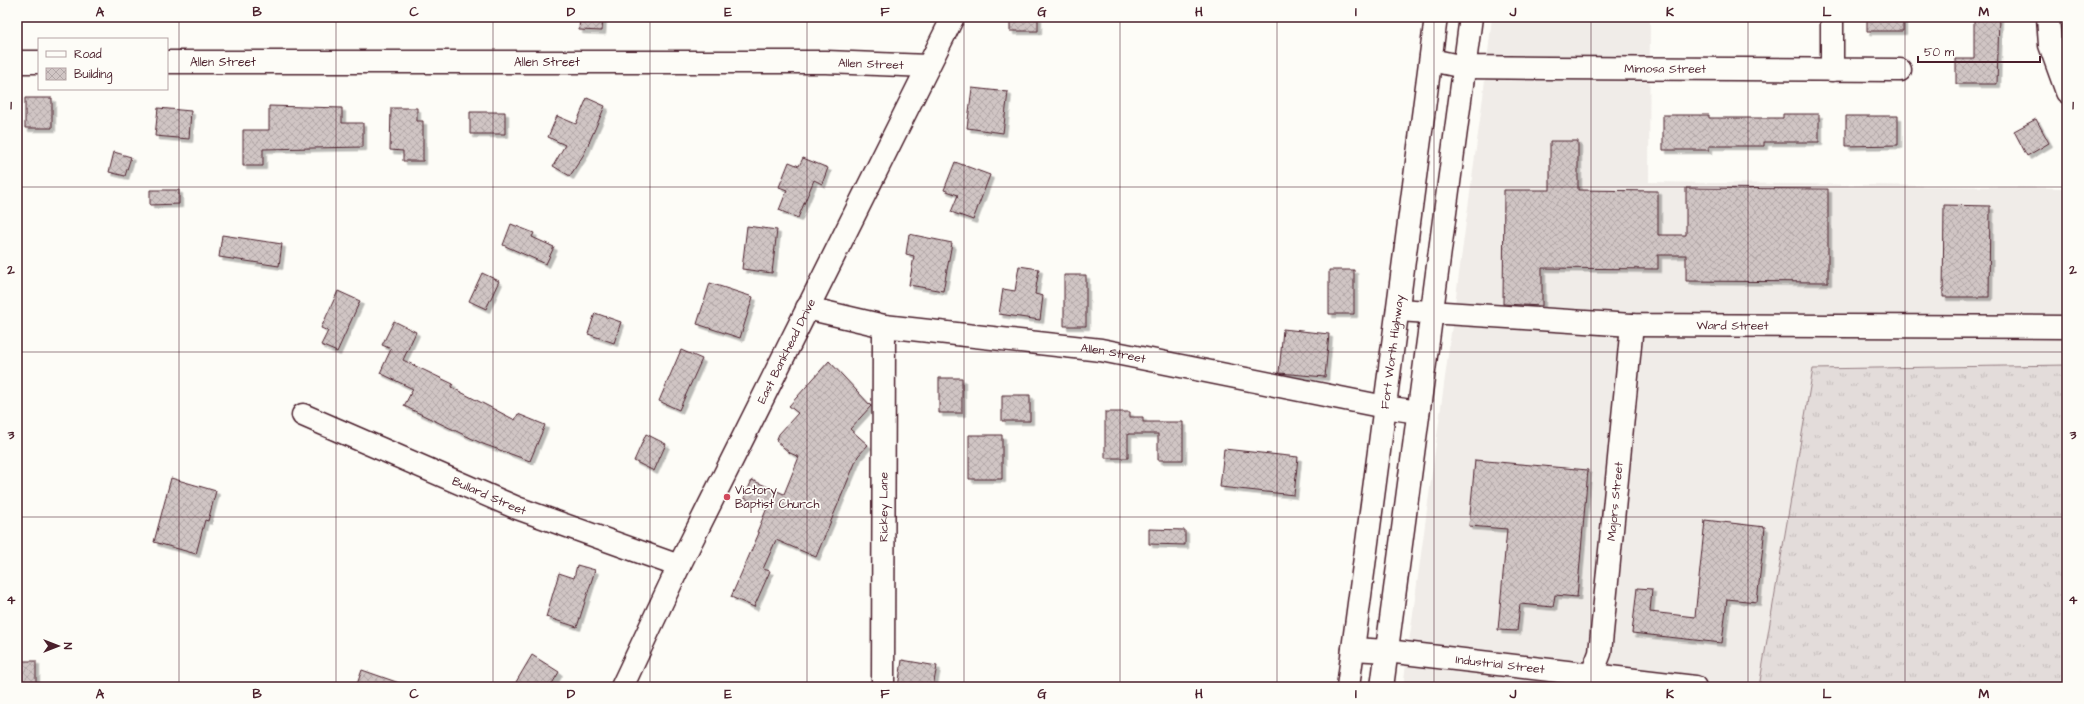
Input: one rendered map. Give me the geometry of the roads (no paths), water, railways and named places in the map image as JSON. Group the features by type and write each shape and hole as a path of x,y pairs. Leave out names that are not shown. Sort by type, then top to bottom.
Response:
{"street":[{"name":"East Bankhead Drive","path":"622,687 679,566 953,17"},
{"name":"Fort Worth Highway","path":"1348,687 1436,17"},
{"path":"1382,687 1471,17"},
{"path":"1832,17 1832,70"},
{"path":"2048,17 2050,45 2067,92"},
{"name":"Mimosa Street","path":"1431,60 1464,66 1900,70"},
{"path":"17,62 38,62"},
{"name":"Allen Street","path":"168,62 826,62 928,66"},
{"name":"Allen Street","path":"807,308 884,326 1101,350 1385,407 1418,412"},
{"name":"Ward Street","path":"1398,310 1432,314 1632,325 2067,327"},
{"name":"Majors Street","path":"1591,676 1600,653 1632,325"},
{"name":"Rickey Lane","path":"883,687 884,326"},
{"name":"Bullard Street","path":"303,415 517,508 679,566"},
{"name":"Industrial Street","path":"1353,649 1387,651 1695,687"}],"place":[{"name":"Victory Baptist Church","path":"727,497"}]}
